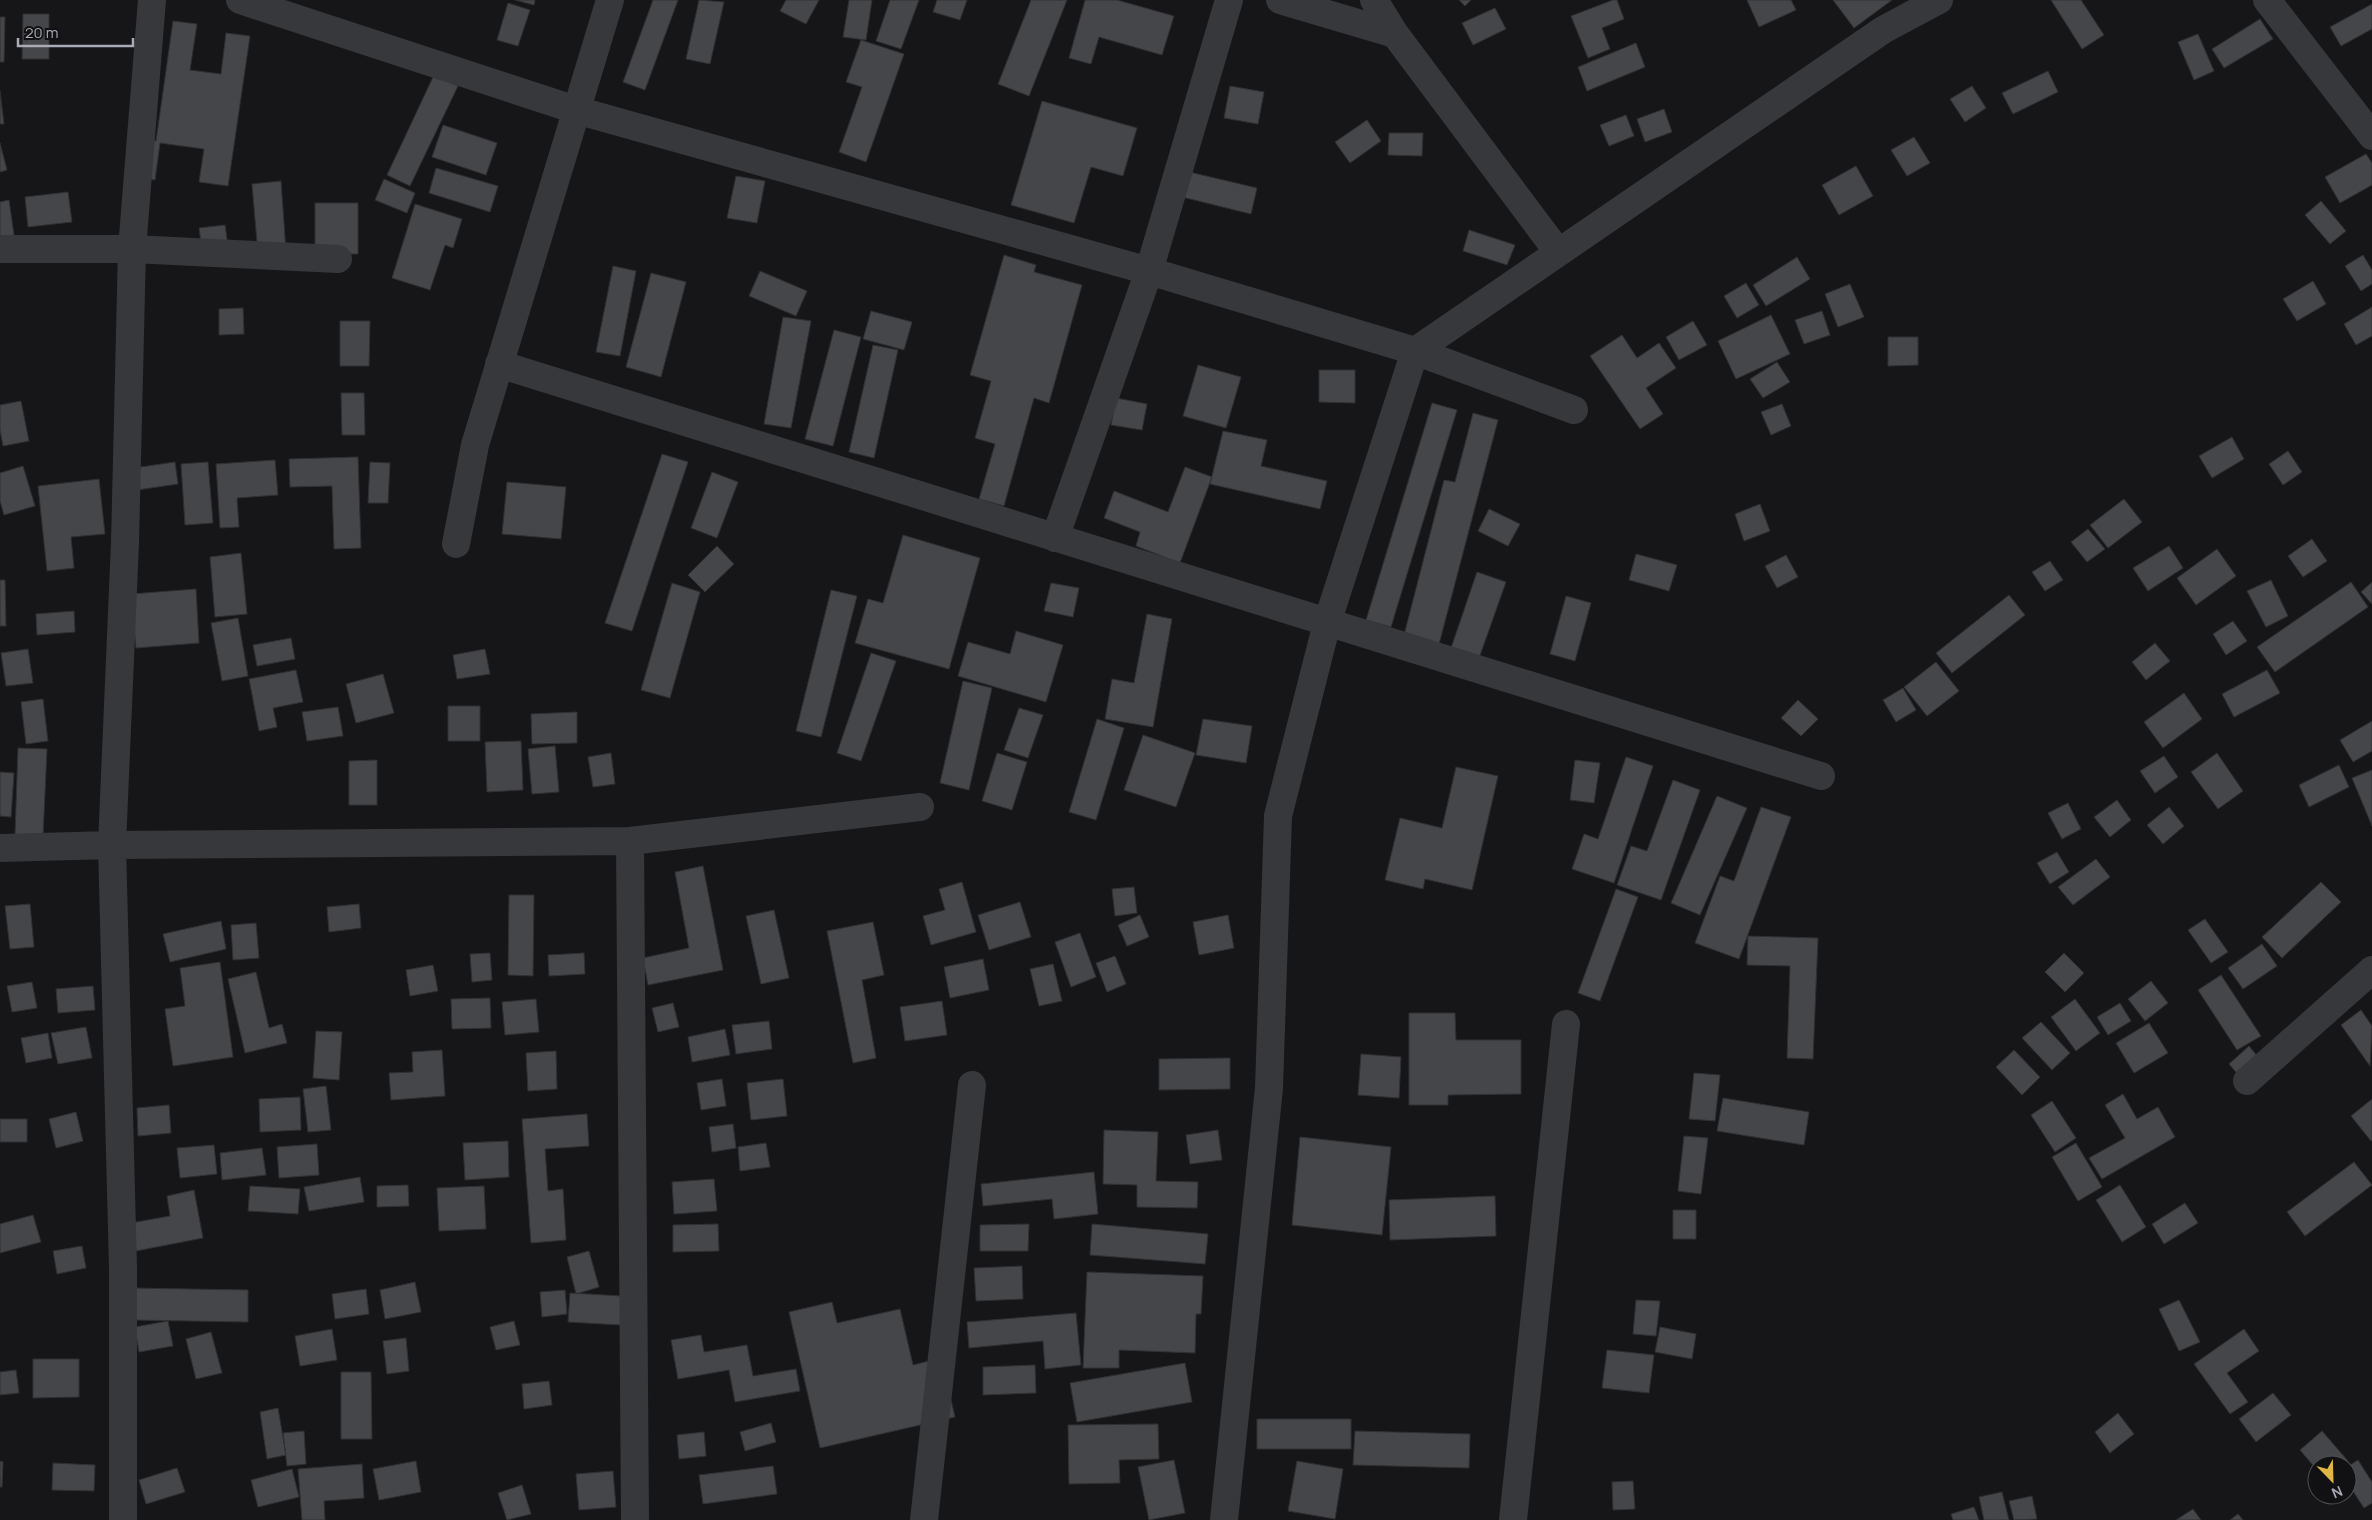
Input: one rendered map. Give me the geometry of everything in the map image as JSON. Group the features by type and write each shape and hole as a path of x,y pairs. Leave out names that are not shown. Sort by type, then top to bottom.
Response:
{"street":[{"path":"123,1520 123,1268 112,845 125,543 132,249 152,0"},
{"path":"240,0 576,110 1148,271 1415,352 1574,410"},
{"path":"456,544 475,445 610,0"},
{"path":"1055,538 1148,271 1229,0"},
{"path":"1280,0 1394,34"},
{"path":"1374,0 1394,34 1558,252"},
{"path":"1224,1520 1269,1088 1278,816 1327,622 1415,352 1883,30 1939,0"},
{"path":"2267,0 2372,136"},
{"path":"0,250 132,249 338,259"},
{"path":"499,364 1820,776"},
{"path":"0,848 112,845 630,841 920,807"},
{"path":"630,841 635,1520"},
{"path":"2247,1081 2372,970"},
{"path":"1514,1520 1566,1024"},
{"path":"924,1520 972,1086"}],"building":[{"path":"515,0 535,0 534,5"},
{"path":"653,0 678,0 645,90 623,82"},
{"path":"699,0 724,2 710,64 686,59"},
{"path":"786,0 819,0 806,24 780,11"},
{"path":"849,0 872,0 866,40 843,37"},
{"path":"890,0 919,0 901,49 876,41"},
{"path":"937,0 967,0 960,20 933,12"},
{"path":"1031,0 1067,0 1029,96 998,84"},
{"path":"1085,0 1117,0 1174,16 1162,55 1099,37 1091,64 1069,58"},
{"path":"1459,0 1471,0 1465,6"},
{"path":"1617,0 1624,19 1602,28 1610,49 1588,58 1571,16"},
{"path":"1747,0 1791,0 1796,10 1759,27"},
{"path":"1833,0 1892,0 1854,28"},
{"path":"2051,0 2081,0 2104,35 2082,49"},
{"path":"508,3 530,10 518,46 497,40"},
{"path":"2372,4 2372,29 2341,46 2330,27"},
{"path":"1495,8 1506,29 1473,45 1462,23"},
{"path":"23,14 49,14 49,59 22,59"},
{"path":"0,17 5,17 4,62 0,62"},
{"path":"2260,19 2273,39 2224,68 2212,49"},
{"path":"173,21 197,24 190,70 221,74 226,33 250,36 228,186 199,182 204,149 160,143 155,180 128,176 134,138 156,141"},
{"path":"2198,34 2214,71 2194,80 2178,42"},
{"path":"861,40 904,54 866,162 839,152 862,87 846,82"},
{"path":"1636,43 1645,67 1587,91 1578,67"},
{"path":"2048,71 2058,92 2013,114 2002,93"},
{"path":"434,75 458,86 410,186 387,175"},
{"path":"1230,86 1264,92 1258,124 1224,118"},
{"path":"1972,86 1986,108 1965,122 1950,99"},
{"path":"0,91 4,124 0,124"},
{"path":"1042,101 1137,128 1123,176 1091,167 1074,223 1011,205"},
{"path":"1664,109 1672,132 1645,142 1637,119"},
{"path":"1626,115 1634,136 1609,146 1600,125"},
{"path":"1367,120 1381,141 1350,163 1335,142"},
{"path":"443,125 497,143 486,175 432,157"},
{"path":"1389,133 1423,133 1422,156 1388,155"},
{"path":"1914,137 1930,163 1907,176 1891,150"},
{"path":"0,143 7,170 0,172"},
{"path":"2366,154 2372,163 2372,185 2340,203 2325,177"},
{"path":"1856,166 1873,196 1839,215 1822,185"},
{"path":"436,168 498,186 490,212 429,193"},
{"path":"1185,171 1257,188 1251,214 1178,196"},
{"path":"736,176 765,181 757,223 727,218"},
{"path":"384,179 415,193 407,213 375,200"},
{"path":"281,181 286,252 258,254 252,184"},
{"path":"68,192 72,222 28,227 25,197"},
{"path":"9,200 15,242 0,244 0,202"},
{"path":"2321,201 2346,231 2330,244 2305,215"},
{"path":"315,203 358,203 358,254 315,254"},
{"path":"415,204 462,219 453,248 445,245 430,290 392,278"},
{"path":"225,225 229,253 203,256 199,228"},
{"path":"1469,230 1515,245 1507,265 1463,251"},
{"path":"1004,255 1036,265 1034,272 1082,285 1049,403 1034,398 1004,506 979,499 995,444 975,438 991,381 970,375"},
{"path":"2363,255 2372,270 2372,284 2361,291 2345,266"},
{"path":"1797,257 1810,279 1766,306 1753,285"},
{"path":"613,266 636,271 620,356 596,352"},
{"path":"760,271 807,291 796,316 749,296"},
{"path":"651,273 686,282 661,377 626,367"},
{"path":"2313,281 2326,304 2297,321 2283,299"},
{"path":"1746,283 1759,305 1737,318 1724,296"},
{"path":"1850,284 1864,317 1838,327 1825,294"},
{"path":"2372,307 2372,336 2356,345 2344,324"},
{"path":"243,308 244,334 219,335 219,309"},
{"path":"871,311 912,322 904,350 863,339"},
{"path":"1822,311 1830,335 1804,344 1795,320"},
{"path":"1771,315 1790,354 1736,379 1718,341"},
{"path":"783,317 811,321 791,428 764,424"},
{"path":"340,321 370,321 369,366 340,366"},
{"path":"1693,321 1707,345 1679,360 1666,337"},
{"path":"834,330 861,337 833,446 805,439"},
{"path":"1622,335 1637,358 1659,343 1676,368 1646,388 1663,414 1640,429 1590,356"},
{"path":"1888,337 1918,337 1918,365 1888,366"},
{"path":"873,345 898,350 874,458 849,452"},
{"path":"1777,362 1790,382 1763,398 1750,379"},
{"path":"1198,365 1241,377 1226,428 1183,416"},
{"path":"1319,370 1355,370 1355,403 1319,402"},
{"path":"341,393 364,393 365,435 342,435"},
{"path":"1116,398 1147,404 1142,430 1111,425"},
{"path":"21,401 29,441 3,446 0,430 0,405"},
{"path":"1432,403 1457,410 1391,627 1366,620"},
{"path":"1782,404 1791,426 1771,435 1761,412"},
{"path":"1473,413 1498,420 1438,648 1403,639 1444,480 1455,482"},
{"path":"1223,431 1267,440 1261,466 1327,481 1320,509 1210,484"},
{"path":"2232,437 2244,459 2212,478 2199,456"},
{"path":"2288,451 2302,472 2283,485 2269,464"},
{"path":"662,454 688,462 632,631 605,623"},
{"path":"358,457 361,548 334,549 332,486 290,487 289,459"},
{"path":"275,460 278,495 237,498 239,527 220,528 216,464"},
{"path":"175,462 178,484 137,490 134,468"},
{"path":"208,462 213,523 185,525 181,464"},
{"path":"370,462 390,463 388,503 368,503"},
{"path":"23,466 35,506 4,515 0,501 0,473"},
{"path":"1185,467 1212,477 1180,563 1136,546 1140,532 1104,518 1114,491 1168,512"},
{"path":"712,472 738,482 717,538 691,528"},
{"path":"99,479 105,534 71,537 74,568 47,571 38,486"},
{"path":"507,482 566,487 561,539 502,534"},
{"path":"2124,499 2142,522 2108,548 2090,525"},
{"path":"1760,504 1770,531 1744,541 1735,514"},
{"path":"1489,509 1520,524 1508,546 1478,531"},
{"path":"2088,529 2105,549 2087,562 2071,542"},
{"path":"903,535 980,558 949,669 855,643 868,599 883,603"},
{"path":"2312,539 2327,561 2303,577 2288,556"},
{"path":"717,546 734,564 705,592 688,575"},
{"path":"2169,546 2183,568 2148,591 2133,568"},
{"path":"2217,549 2236,576 2196,605 2177,578"},
{"path":"241,553 247,614 215,617 210,557"},
{"path":"1636,554 1677,565 1669,591 1629,580"},
{"path":"1786,555 1798,577 1777,588 1765,566"},
{"path":"2050,561 2063,580 2045,591 2032,572"},
{"path":"1477,572 1506,582 1478,661 1450,651"},
{"path":"0,580 5,580 6,626 0,626"},
{"path":"2271,580 2288,616 2266,627 2247,591"},
{"path":"2351,582 2368,607 2275,672 2257,647"},
{"path":"2372,582 2372,604 2361,592"},
{"path":"672,583 700,592 670,698 641,690"},
{"path":"1051,583 1079,588 1073,617 1044,611"},
{"path":"196,589 199,643 136,648 131,594"},
{"path":"831,590 857,596 821,737 796,731"},
{"path":"2009,595 2025,615 1952,673 1936,653"},
{"path":"1566,596 1591,603 1575,661 1550,654"},
{"path":"74,611 75,632 37,635 36,614"},
{"path":"1147,614 1172,619 1153,727 1105,719 1112,679 1134,683"},
{"path":"238,618 248,676 222,681 211,623"},
{"path":"2233,621 2247,641 2226,655 2213,634"},
{"path":"1016,631 1063,645 1046,702 958,676 968,642 1010,654"},
{"path":"291,638 295,659 257,666 253,645"},
{"path":"2155,643 2170,661 2146,680 2132,662"},
{"path":"28,649 33,683 6,686 1,653"},
{"path":"485,649 490,674 457,679 453,655"},
{"path":"871,653 896,661 861,761 837,753"},
{"path":"1936,662 1959,691 1927,716 1904,687"},
{"path":"296,670 303,702 273,708 277,727 259,731 249,679"},
{"path":"2267,670 2280,693 2234,717 2222,694"},
{"path":"383,674 394,713 356,723 346,684"},
{"path":"963,681 992,688 969,790 940,783"},
{"path":"1903,688 1916,710 1896,722 1883,700"},
{"path":"2184,693 2202,719 2163,748 2144,722"},
{"path":"43,699 48,741 26,744 21,702"},
{"path":"1798,700 1818,719 1801,736 1781,718"},
{"path":"448,706 480,706 480,741 448,741"},
{"path":"338,707 343,736 307,741 302,712"},
{"path":"1019,708 1043,715 1028,758 1004,750"},
{"path":"577,712 577,743 532,744 531,714"},
{"path":"1097,719 1124,728 1096,820 1069,812"},
{"path":"1203,719 1252,726 1246,763 1196,755"},
{"path":"2372,721 2372,751 2353,762 2340,740"},
{"path":"1143,735 1195,753 1176,807 1124,790"},
{"path":"521,741 523,790 487,792 485,742"},
{"path":"555,746 559,792 532,794 528,749"},
{"path":"18,748 47,749 43,836 15,835"},
{"path":"611,753 615,784 593,787 588,757"},
{"path":"997,753 1027,762 1012,810 982,801"},
{"path":"2217,753 2243,791 2218,809 2191,772"},
{"path":"2164,756 2178,777 2155,793 2140,771"},
{"path":"1626,757 1653,766 1614,883 1572,869 1584,834 1598,839"},
{"path":"377,760 377,805 349,805 349,761"},
{"path":"1575,760 1600,763 1594,803 1570,800"},
{"path":"2339,765 2349,787 2309,807 2299,785"},
{"path":"1456,767 1498,776 1472,890 1425,879 1423,889 1385,880 1400,818 1442,828"},
{"path":"2372,770 2372,826 2352,778"},
{"path":"0,772 14,773 11,817 0,816"},
{"path":"1673,780 1700,790 1661,900 1617,885 1631,846 1647,851"},
{"path":"1717,796 1747,808 1700,915 1671,903"},
{"path":"2117,800 2131,820 2110,837 2094,817"},
{"path":"2068,803 2081,829 2062,839 2048,813"},
{"path":"1761,807 1791,817 1739,959 1695,943 1720,876 1734,881"},
{"path":"2169,807 2184,826 2163,844 2147,825"},
{"path":"2057,852 2069,872 2050,884 2037,863"},
{"path":"2096,859 2110,877 2073,905 2058,887"},
{"path":"703,866 723,970 648,985 643,958 689,948 675,872"},
{"path":"962,882 976,932 931,945 923,916 945,910 939,889"},
{"path":"2321,882 2341,902 2282,958 2262,937"},
{"path":"1134,887 1137,913 1115,916 1112,889"},
{"path":"1616,889 1638,897 1600,1001 1578,993"},
{"path":"509,895 534,895 533,976 508,975"},
{"path":"1020,902 1031,937 989,950 978,915"},
{"path":"30,904 34,947 10,949 5,906"},
{"path":"359,904 361,928 329,932 327,907"},
{"path":"774,910 789,978 761,984 746,916"},
{"path":"1140,915 1149,937 1127,946 1118,925"},
{"path":"1228,915 1234,948 1199,955 1193,922"},
{"path":"2205,919 2228,952 2211,963 2188,930"},
{"path":"221,921 226,949 170,962 163,934"},
{"path":"873,922 884,975 862,980 876,1058 853,1063 827,931"},
{"path":"256,923 259,958 233,960 231,925"},
{"path":"1080,933 1096,977 1071,987 1055,942"},
{"path":"1748,936 1818,938 1813,1059 1787,1058 1790,966 1747,965"},
{"path":"2262,944 2277,966 2243,989 2228,968"},
{"path":"490,953 492,980 472,982 470,954"},
{"path":"584,953 585,974 549,976 548,955"},
{"path":"2064,953 2084,973 2065,992 2045,972"},
{"path":"1115,956 1126,984 1107,992 1096,963"},
{"path":"983,959 989,990 950,998 944,967"},
{"path":"220,962 233,1057 173,1066 165,1009 185,1006 180,968"},
{"path":"1053,964 1062,1001 1039,1006 1030,969"},
{"path":"433,965 438,991 410,996 406,970"},
{"path":"256,972 269,1028 282,1024 287,1043 245,1053 228,979"},
{"path":"2221,975 2261,1036 2237,1050 2198,990"},
{"path":"2151,981 2168,1003 2145,1021 2128,999"},
{"path":"32,982 37,1008 12,1012 7,986"},
{"path":"93,986 95,1010 58,1013 56,989"},
{"path":"490,998 491,1028 452,1029 451,999"},
{"path":"536,999 539,1032 505,1035 502,1002"},
{"path":"2075,999 2100,1033 2076,1051 2051,1017"},
{"path":"942,1001 947,1035 905,1041 900,1007"},
{"path":"673,1003 679,1027 658,1032 652,1008"},
{"path":"2120,1003 2131,1021 2108,1035 2097,1017"},
{"path":"2361,1010 2372,1026 2370,1066 2341,1025"},
{"path":"1409,1013 1455,1013 1456,1040 1521,1040 1521,1094 1448,1095 1448,1105 1409,1105"},
{"path":"769,1021 772,1049 736,1054 732,1025"},
{"path":"2041,1022 2070,1053 2052,1070 2022,1038"},
{"path":"2149,1023 2168,1053 2134,1073 2116,1043"},
{"path":"86,1027 92,1058 58,1064 51,1033"},
{"path":"725,1029 730,1055 692,1062 688,1037"},
{"path":"316,1031 342,1032 339,1080 313,1078"},
{"path":"48,1033 52,1058 26,1063 21,1038"},
{"path":"2249,1046 2262,1062 2242,1079 2229,1064"},
{"path":"442,1050 445,1096 391,1100 389,1073 413,1072 412,1052"},
{"path":"2014,1050 2040,1077 2022,1095 1996,1067"},
{"path":"556,1051 557,1089 528,1091 526,1053"},
{"path":"1361,1054 1401,1057 1399,1098 1358,1095"},
{"path":"1230,1058 1230,1089 1159,1090 1159,1059"},
{"path":"1694,1073 1720,1075 1715,1121 1689,1119"},
{"path":"722,1079 726,1106 701,1110 697,1083"},
{"path":"783,1079 787,1116 751,1120 747,1083"},
{"path":"326,1086 331,1130 308,1132 303,1089"},
{"path":"2123,1094 2137,1119 2158,1107 2175,1137 2102,1179 2089,1158 2125,1138 2105,1105"},
{"path":"300,1097 301,1130 260,1132 259,1099"},
{"path":"1723,1098 1809,1112 1804,1145 1717,1131"},
{"path":"2372,1099 2372,1140 2371,1141 2351,1116"},
{"path":"2052,1101 2076,1138 2055,1152 2031,1115"},
{"path":"169,1105 171,1133 138,1136 137,1108"},
{"path":"76,1112 83,1141 56,1148 49,1119"},
{"path":"587,1114 589,1146 545,1149 548,1191 563,1189 566,1240 531,1243 522,1119"},
{"path":"0,1119 27,1119 27,1142 0,1142"},
{"path":"733,1124 736,1148 712,1152 709,1127"},
{"path":"1104,1130 1158,1132 1156,1181 1198,1182 1197,1208 1137,1207 1137,1185 1103,1184"},
{"path":"1218,1130 1222,1160 1190,1164 1186,1135"},
{"path":"1684,1136 1708,1138 1701,1194 1678,1191"},
{"path":"1300,1137 1391,1147 1382,1235 1292,1225"},
{"path":"508,1141 509,1177 465,1180 463,1143"},
{"path":"766,1143 770,1167 740,1171 738,1147"},
{"path":"2076,1143 2102,1187 2078,1201 2052,1157"},
{"path":"317,1144 319,1175 279,1178 277,1147"},
{"path":"214,1145 217,1174 180,1178 177,1148"},
{"path":"262,1148 266,1175 222,1180 220,1153"},
{"path":"2354,1162 2372,1185 2305,1236 2287,1212"},
{"path":"1094,1172 1098,1214 1054,1219 1052,1199 983,1206 981,1184"},
{"path":"360,1177 364,1202 309,1211 304,1187"},
{"path":"714,1179 717,1211 674,1214 672,1182"},
{"path":"408,1185 409,1206 377,1207 377,1186"},
{"path":"2120,1185 2146,1227 2122,1242 2096,1200"},
{"path":"250,1186 300,1189 298,1214 248,1211"},
{"path":"484,1186 486,1229 439,1231 437,1188"},
{"path":"194,1190 203,1238 136,1251 131,1223 170,1216 167,1196"},
{"path":"1495,1196 1496,1236 1390,1240 1389,1200"},
{"path":"2185,1203 2198,1223 2164,1244 2152,1224"},
{"path":"1673,1210 1696,1210 1696,1239 1673,1239"},
{"path":"33,1215 41,1242 0,1253 0,1224"},
{"path":"718,1224 719,1251 673,1252 673,1225"},
{"path":"1029,1224 1028,1251 980,1251 980,1225"},
{"path":"1092,1224 1208,1234 1205,1264 1090,1255"},
{"path":"82,1246 86,1268 57,1274 53,1251"},
{"path":"589,1251 599,1287 576,1294 567,1257"},
{"path":"1022,1266 1023,1299 976,1301 974,1268"},
{"path":"1087,1272 1203,1276 1201,1314 1196,1314 1195,1353 1119,1350 1119,1368 1083,1368"},
{"path":"415,1282 421,1312 385,1319 380,1290"},
{"path":"132,1288 248,1290 248,1322 132,1320"},
{"path":"366,1289 369,1314 335,1319 332,1294"},
{"path":"565,1290 567,1314 542,1317 540,1292"},
{"path":"570,1293 622,1296 621,1325 568,1322"},
{"path":"1636,1300 1660,1301 1656,1336 1633,1334"},
{"path":"2179,1300 2200,1342 2179,1351 2159,1309"},
{"path":"832,1302 837,1323 900,1309 913,1365 941,1358 955,1417 820,1448 789,1312"},
{"path":"1076,1313 1081,1365 1045,1369 1043,1341 969,1348 967,1322"},
{"path":"168,1321 173,1346 139,1352 135,1327"},
{"path":"514,1321 520,1345 496,1350 490,1327"},
{"path":"1660,1327 1696,1334 1692,1359 1655,1352"},
{"path":"332,1329 337,1360 300,1366 295,1336"},
{"path":"2244,1329 2259,1351 2227,1373 2248,1402 2230,1414 2194,1364"},
{"path":"211,1332 222,1373 196,1379 186,1339"},
{"path":"701,1335 704,1352 747,1345 753,1376 796,1369 800,1391 735,1402 729,1370 678,1379 671,1340"},
{"path":"406,1338 409,1371 387,1374 383,1341"},
{"path":"1607,1350 1654,1355 1649,1393 1602,1388"},
{"path":"33,1359 79,1359 79,1397 33,1398"},
{"path":"1185,1363 1192,1402 1077,1422 1070,1383"},
{"path":"1035,1365 1036,1393 983,1395 983,1367"},
{"path":"16,1370 19,1393 0,1395 0,1372"},
{"path":"341,1372 371,1372 372,1439 341,1439"},
{"path":"549,1381 552,1405 524,1409 522,1384"},
{"path":"2273,1393 2291,1415 2256,1442 2239,1419"},
{"path":"278,1408 286,1455 267,1459 260,1412"},
{"path":"2118,1413 2134,1434 2110,1453 2095,1432"},
{"path":"1257,1419 1351,1419 1351,1449 1257,1449"},
{"path":"771,1423 776,1442 745,1451 740,1432"},
{"path":"1158,1424 1159,1459 1119,1460 1120,1483 1069,1484 1068,1425"},
{"path":"304,1431 306,1464 287,1466 283,1433"},
{"path":"1355,1431 1470,1434 1469,1468 1353,1465"},
{"path":"2322,1431 2343,1455 2307,1455 2307,1458 2300,1450"},
{"path":"704,1432 706,1456 679,1459 677,1435"},
{"path":"1174,1460 1185,1513 1149,1520 1138,1467"},
{"path":"0,1461 3,1462 2,1487 0,1487"},
{"path":"416,1461 421,1492 379,1500 373,1469"},
{"path":"1297,1461 1343,1469 1335,1519 1288,1511"},
{"path":"2357,1461 2372,1482 2372,1503 2364,1508 2357,1497"},
{"path":"53,1463 95,1465 94,1491 52,1490"},
{"path":"362,1464 364,1498 324,1501 325,1520 302,1520 298,1469"},
{"path":"773,1466 777,1494 703,1504 699,1475"},
{"path":"177,1468 185,1492 146,1504 139,1480"},
{"path":"292,1469 299,1497 258,1507 251,1480"},
{"path":"613,1471 616,1507 579,1510 576,1474"},
{"path":"1633,1481 1635,1509 1613,1510 1612,1482"},
{"path":"522,1485 531,1514 507,1520 498,1493"},
{"path":"2002,1492 2009,1520 1984,1520 1979,1497"},
{"path":"2032,1496 2037,1519 2014,1520 2009,1501"},
{"path":"1974,1507 1979,1520 1953,1520 1951,1514"},
{"path":"2193,1509 2201,1520 2176,1520"},
{"path":"2238,1514 2243,1520 2230,1520"}]}
